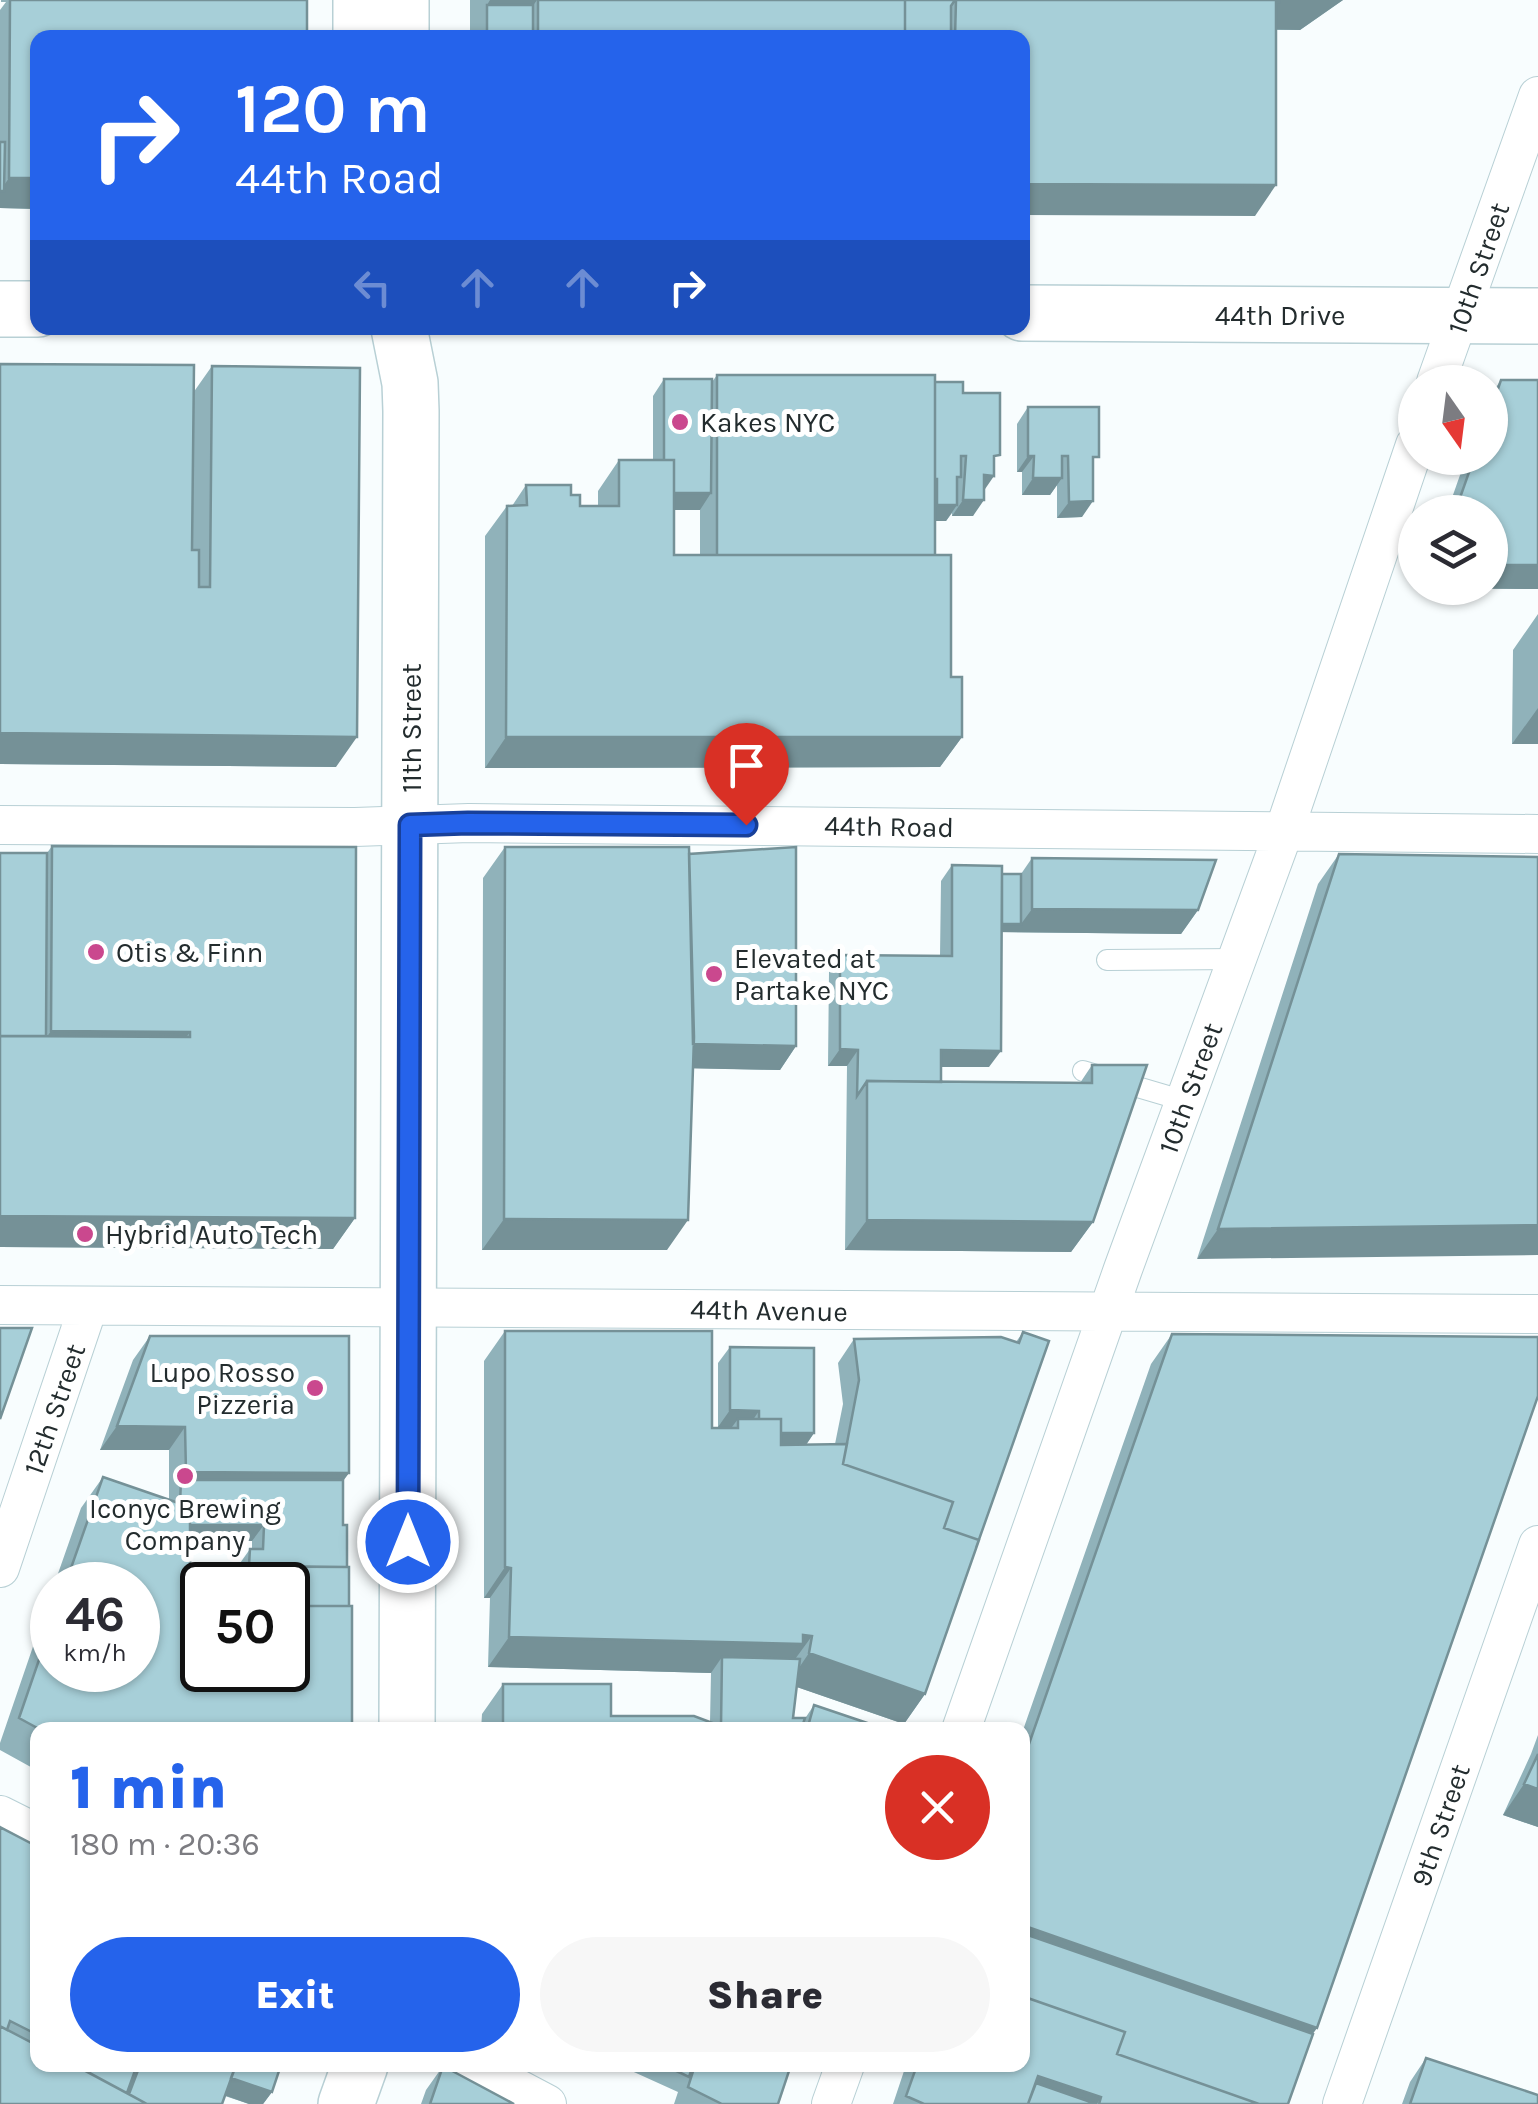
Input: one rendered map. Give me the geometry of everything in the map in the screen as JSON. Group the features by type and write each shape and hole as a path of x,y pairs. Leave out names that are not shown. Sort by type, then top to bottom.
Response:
{"main road":[{"path":"361,0 361,30"},
{"path":"401,0 401,30"},
{"path":"0,309 30,309"},
{"name":"44th Drive","path":"1030,314 1538,316"},
{"name":"11th Street","path":"400,335 411,411 407,1722"},
{"path":"346,2104 357,2072"}],"street":[{"name":"10th Street","path":"1443,365 1538,96"},
{"name":"10th Street","path":"965,1722 1107,1313 1284,831 1405,475"},
{"name":"44th Road","path":"0,826 688,824 1538,834"},
{"name":"44th Avenue","path":"0,1305 1538,1314"},
{"name":"12th Street","path":"0,1568 88,1307"},
{"name":"9th Street","path":"1342,2104 1538,1545"},
{"path":"0,1814 30,1830"},
{"path":"486,2072 546,2104"},
{"path":"831,2104 842,2072"}],"lane":[{"path":"1107,960 1238,959"},
{"path":"1083,1071 1185,1101"}],"building":[{"path":"10,0 307,0 307,30 30,30 30,178 9,178"},
{"path":"538,0 905,0 905,30 538,30"},
{"path":"905,0 955,0 951,6 951,30 905,30"},
{"path":"956,0 1279,0 1276,185 1030,184 1030,30 955,30"},
{"path":"487,5 533,5 533,30 487,30"},
{"path":"0,142 5,142 4,191 0,191"},
{"path":"0,364 194,365 192,550 199,550 199,587 210,587 212,366 360,368 357,737 0,733"},
{"path":"717,375 935,375 935,555 717,555"},
{"path":"664,379 712,379 711,493 674,493 674,460 664,460"},
{"path":"1508,380 1538,380 1538,565 1508,565 1508,495 1461,495 1468,475 1508,475"},
{"path":"935,382 963,382 963,393 1000,393 1000,455 994,456 994,476 984,475 984,500 963,500 966,456 961,456 957,505 937,505"},
{"path":"1028,407 1099,407 1099,457 1093,457 1093,501 1069,502 1068,456 1062,456 1062,478 1033,478 1034,456 1028,456"},
{"path":"619,460 674,460 674,555 951,555 951,677 962,677 962,737 506,737 507,506 527,505 526,485 571,485 571,495 580,495 580,506 619,506"},
{"path":"52,846 356,847 355,1218 0,1216 0,1036 190,1037 190,1032 51,1031"},
{"path":"505,847 689,847 694,1037 688,1220 504,1219"},
{"path":"796,847 796,1046 693,1044 689,854"},
{"path":"0,853 47,853 46,1036 0,1036"},
{"path":"1339,854 1538,857 1538,1225 1218,1229"},
{"path":"1032,858 1216,860 1198,910 1032,909"},
{"path":"952,865 1002,866 1001,1051 941,1050 941,1082 867,1081 857,1096 858,1050 840,1049 840,955 952,956"},
{"path":"1002,874 1021,874 1021,924 1002,924"},
{"path":"1092,1065 1147,1065 1093,1222 867,1220 867,1081 1092,1083"},
{"path":"0,1328 32,1328 0,1419"},
{"path":"505,1331 712,1331 712,1428 738,1428 738,1419 781,1419 781,1445 847,1444 843,1464 953,1502 944,1528 979,1540 925,1694 809,1653 812,1636 803,1635 803,1644 509,1637 511,1568 505,1567"},
{"path":"1023,1332 1049,1341 979,1540 944,1528 953,1502 843,1464 859,1380 854,1339 1001,1337 1019,1343"},
{"path":"1172,1334 1538,1337 1538,1396 1317,2028 1030,1928 1030,1741"},
{"path":"150,1336 349,1336 349,1473 186,1472 185,1427 117,1426"},
{"path":"730,1347 814,1348 814,1433 781,1433 781,1419 759,1419 759,1411 730,1410"},
{"path":"103,1477 190,1507 190,1562 180,1562 180,1692 310,1692 310,1606 352,1606 352,1722 30,1724 19,1718 30,1686 30,1692 160,1692 160,1562 73,1562"},
{"path":"181,1480 343,1480 347,1567 310,1566 310,1562 249,1562 250,1549 263,1549 264,1525 190,1525 190,1507 180,1504"},
{"path":"310,1567 349,1567 349,1606 310,1606"},
{"path":"722,1657 800,1659 793,1718 805,1718 804,1722 721,1722"},
{"path":"503,1684 611,1684 611,1716 694,1716 710,1722 503,1722"},
{"path":"814,1705 864,1722 809,1722"},
{"path":"1538,1754 1538,1789 1524,1784"},
{"path":"0,1827 30,1843 30,2031 10,2021 7,2030 0,2026"},
{"path":"1030,1936 1313,2034 1288,2104 1259,2104 1117,2054 1125,2032 1030,1999"},
{"path":"1030,1999 1125,2032 1117,2054 1259,2104 1099,2104 1101,2097 1038,2076 1028,2104 924,2104 906,2096 915,2072 1030,2072"},
{"path":"0,2026 30,2042 30,2072 87,2072 147,2104 0,2104"},
{"path":"1426,2058 1538,2095 1538,2104 1410,2104"},
{"path":"88,2072 134,2072 127,2093"},
{"path":"137,2072 233,2072 222,2104 147,2104 129,2094"},
{"path":"233,2072 279,2072 272,2092 231,2078"},
{"path":"441,2072 454,2072 514,2104 430,2104"},
{"path":"693,2072 789,2072 778,2104 722,2104 688,2087"},
{"path":"1036,2083 1096,2104 1028,2104"}],"place":[{"name":"Kakes NYC","path":"680,422"},
{"name":"Otis & Finn","path":"96,952"},
{"name":"Elevated at Partake NYC","path":"714,974"},
{"name":"Hybrid Auto Tech","path":"85,1234"},
{"name":"Lupo Rosso Pizzeria","path":"315,1388"},
{"name":"Iconyc Brewing Company","path":"185,1476"}],"route":[{"path":"408,1542 410,825 746,825"}]}
